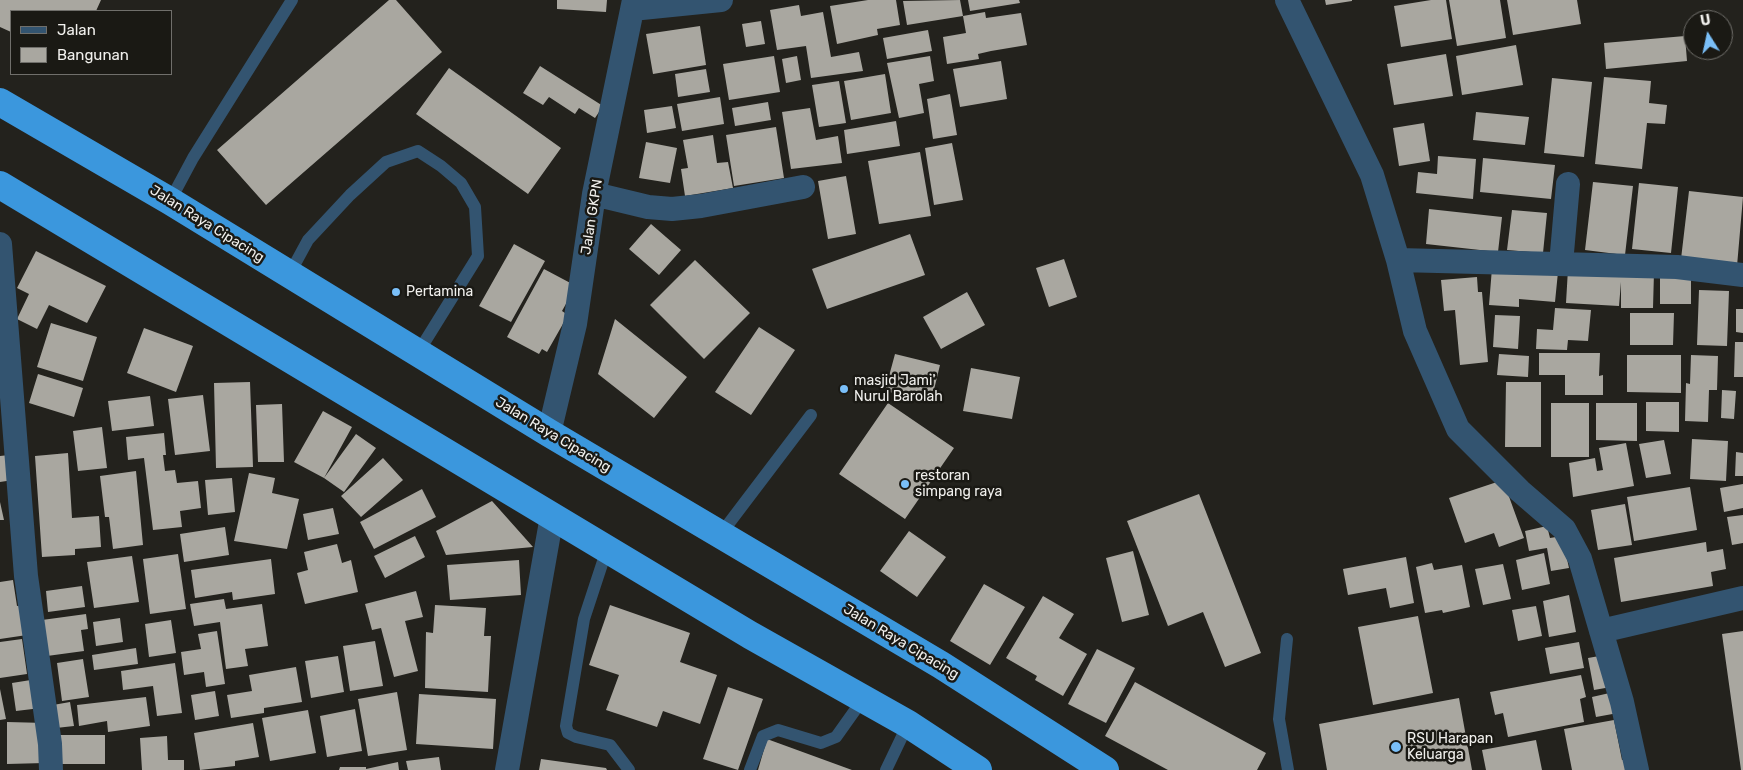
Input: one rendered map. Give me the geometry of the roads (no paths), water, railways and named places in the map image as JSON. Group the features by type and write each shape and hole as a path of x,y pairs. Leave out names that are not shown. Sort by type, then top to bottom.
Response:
{"highway":[{"name":"Jalan Raya Cipacing","path":"0,102 170,201 289,275 419,351 549,433 941,665 1105,770"},
{"path":"0,185 750,635 908,724 978,770"}],"street":[{"path":"633,4 722,0"},
{"path":"1287,0 1372,175 1398,260 1415,331 1458,429 1520,491 1564,528 1580,559 1622,702 1637,770"},
{"name":"Jalan GKPN","path":"549,433 575,324 594,194 633,4"},
{"path":"1561,264 1568,184"},
{"path":"594,194 648,208 672,209 700,206 802,187"},
{"path":"0,244 26,576 50,744 51,770"},
{"path":"1398,260 1677,267 1743,275"},
{"path":"507,770 552,516"},
{"path":"1600,631 1743,598"}],"lane":[{"path":"170,201 193,158 292,0"},
{"path":"289,275 308,240 350,195 386,162 418,151 441,166 461,183 475,207 478,256 419,351"},
{"path":"720,535 811,415"},
{"path":"607,548 584,619 566,726 568,733 576,737 610,745 628,770"},
{"path":"1287,638 1279,719 1288,770"},
{"path":"750,770 763,736 778,730 821,743 836,737 863,699"},
{"path":"886,770 908,724"}],"place":[{"name":"Pertamina","path":"396,292"},
{"name":"masjid Jami' Nurul Barolah","path":"844,389"},
{"name":"restoran simpang raya","path":"905,484"},
{"name":"RSU Harapan Keluarga","path":"1396,747"}]}
